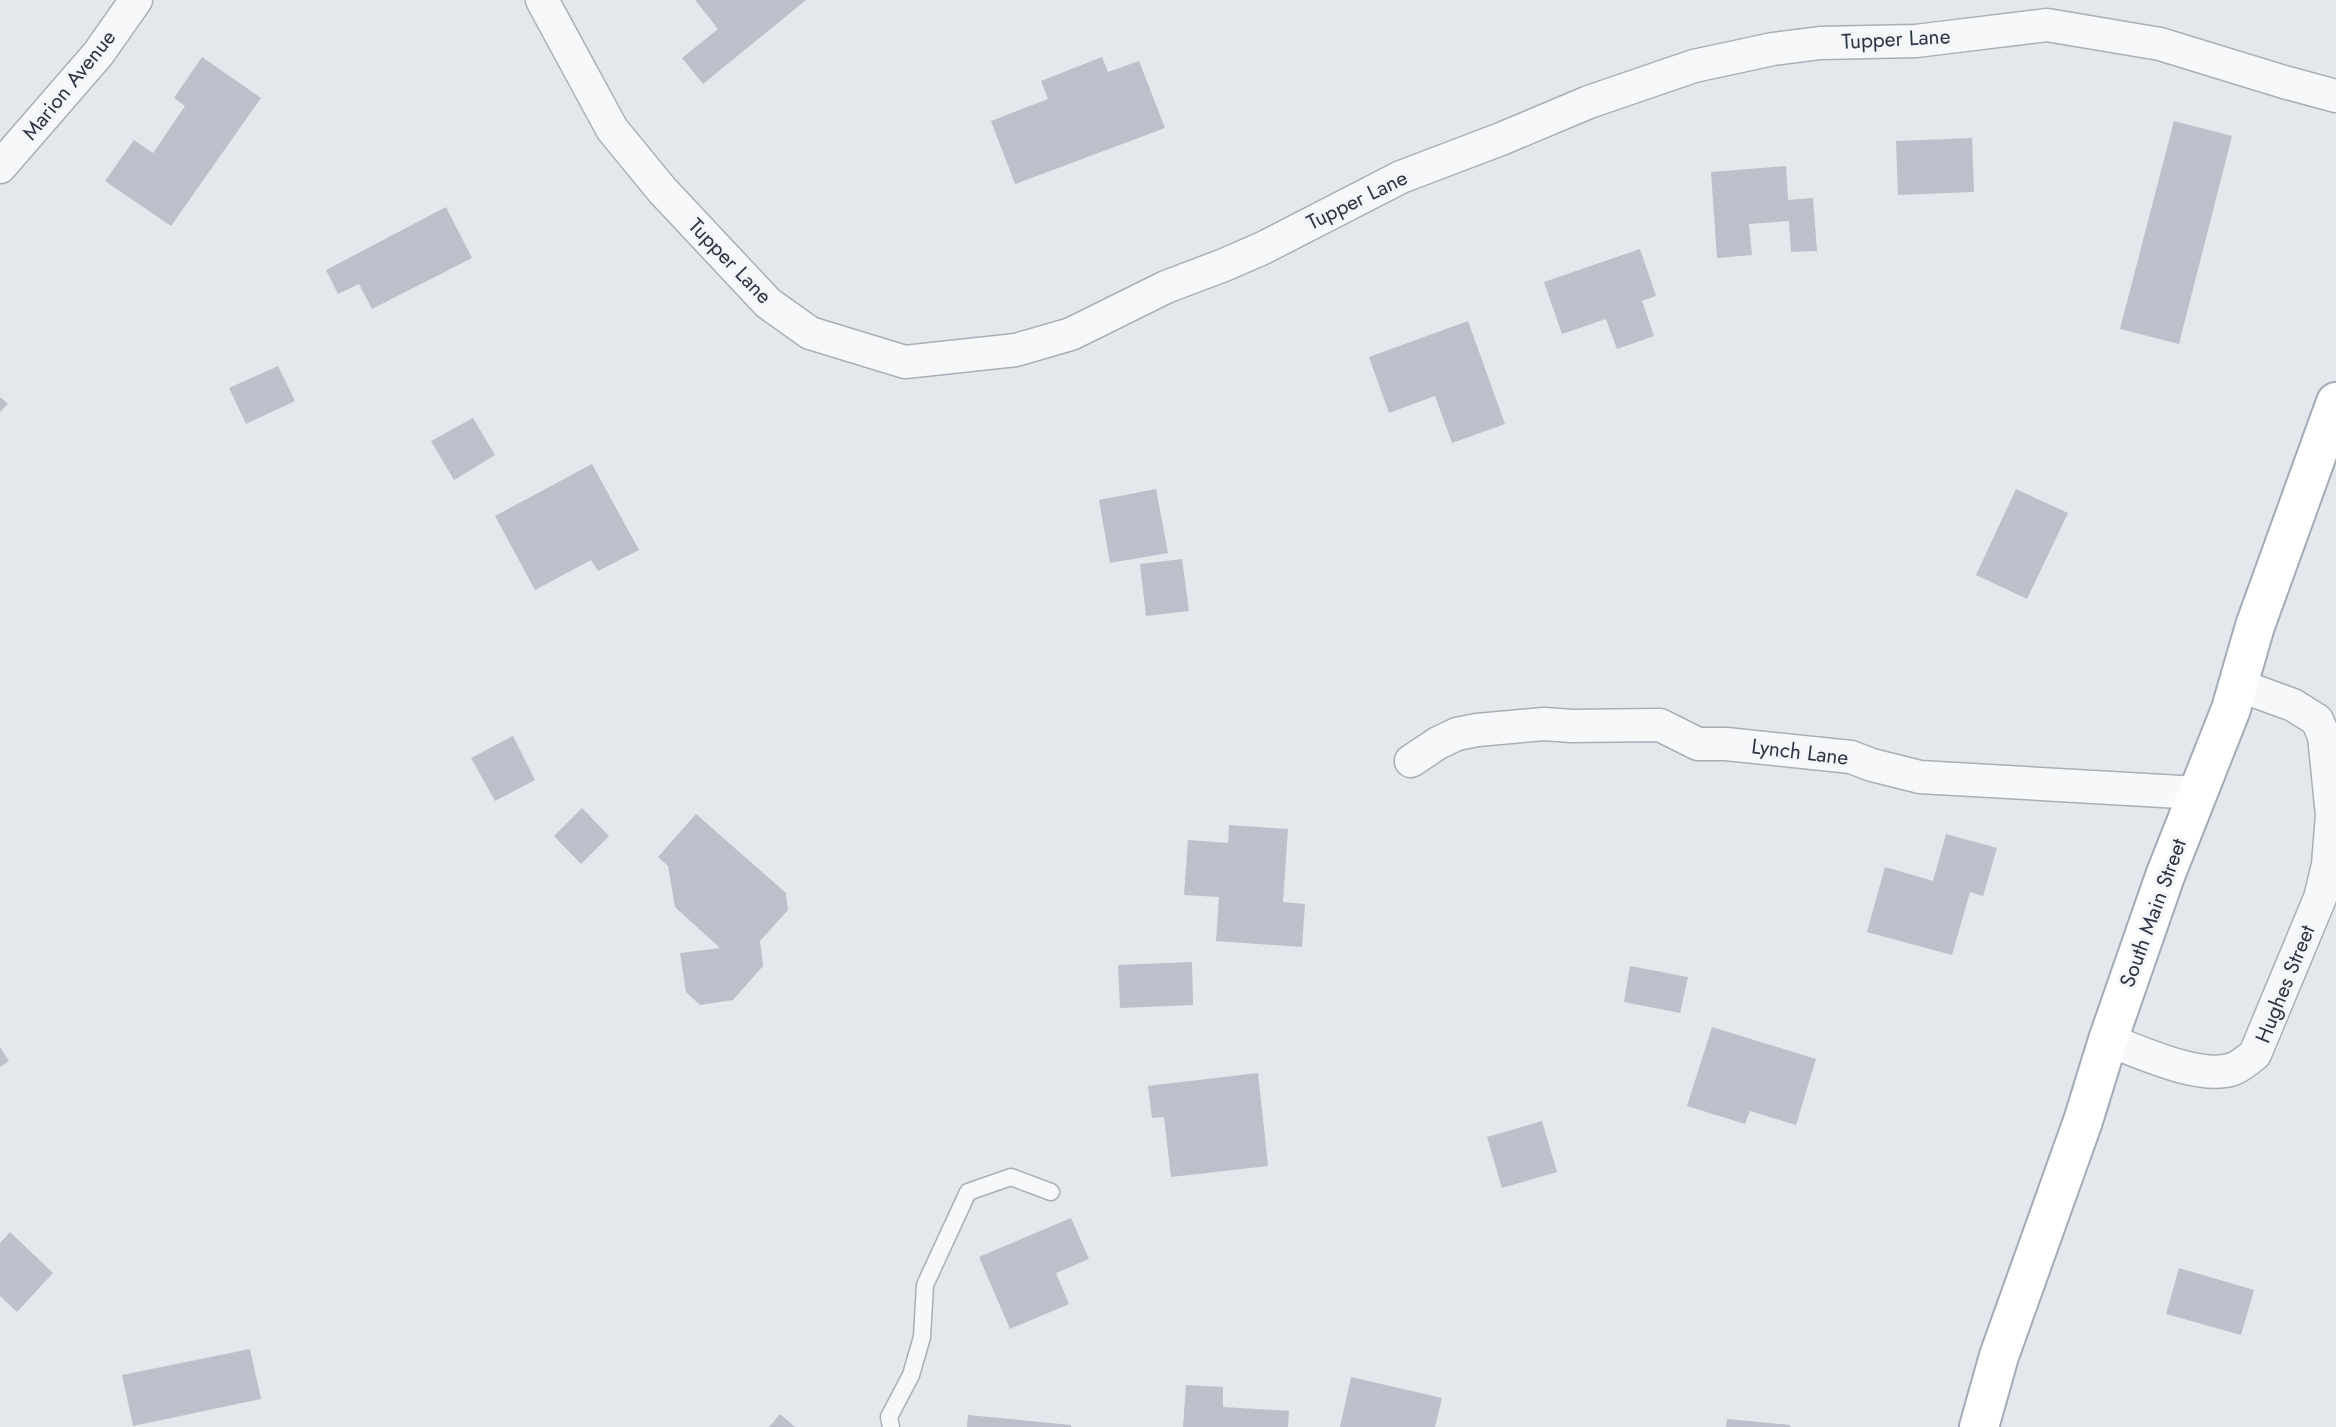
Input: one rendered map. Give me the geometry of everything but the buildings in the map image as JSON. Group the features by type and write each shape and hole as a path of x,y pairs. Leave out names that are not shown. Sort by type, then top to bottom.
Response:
{"main road":[{"name":"South Main Street","path":"1979,1427 1999,1356 2083,1121 2165,876 2238,685 2255,626 2336,402"}],"street":[{"name":"Marion Avenue","path":"0,167 98,54 136,0"},
{"name":"Tupper Lane","path":"542,0 612,129 662,190 768,303 810,333 905,362 1016,350 1070,334 1166,287 1263,248 1401,177 1589,102 1694,66 1773,49 1820,43 1916,41 2047,25 2160,44 2336,96"},
{"name":"Hughes Street","path":"2108,1040 2180,1067 2220,1072 2235,1069 2255,1054 2320,898 2328,865 2332,815 2323,736 2318,720 2292,705 2238,685"},
{"name":"Lynch Lane","path":"1411,761 1438,743 1477,730 1544,724 1660,725 1698,744 1726,744 1851,757 1920,777 2198,793"}],"lane":[{"path":"891,1427 889,1417 911,1375 922,1337 925,1285 968,1192 1011,1177 1051,1192"}]}
